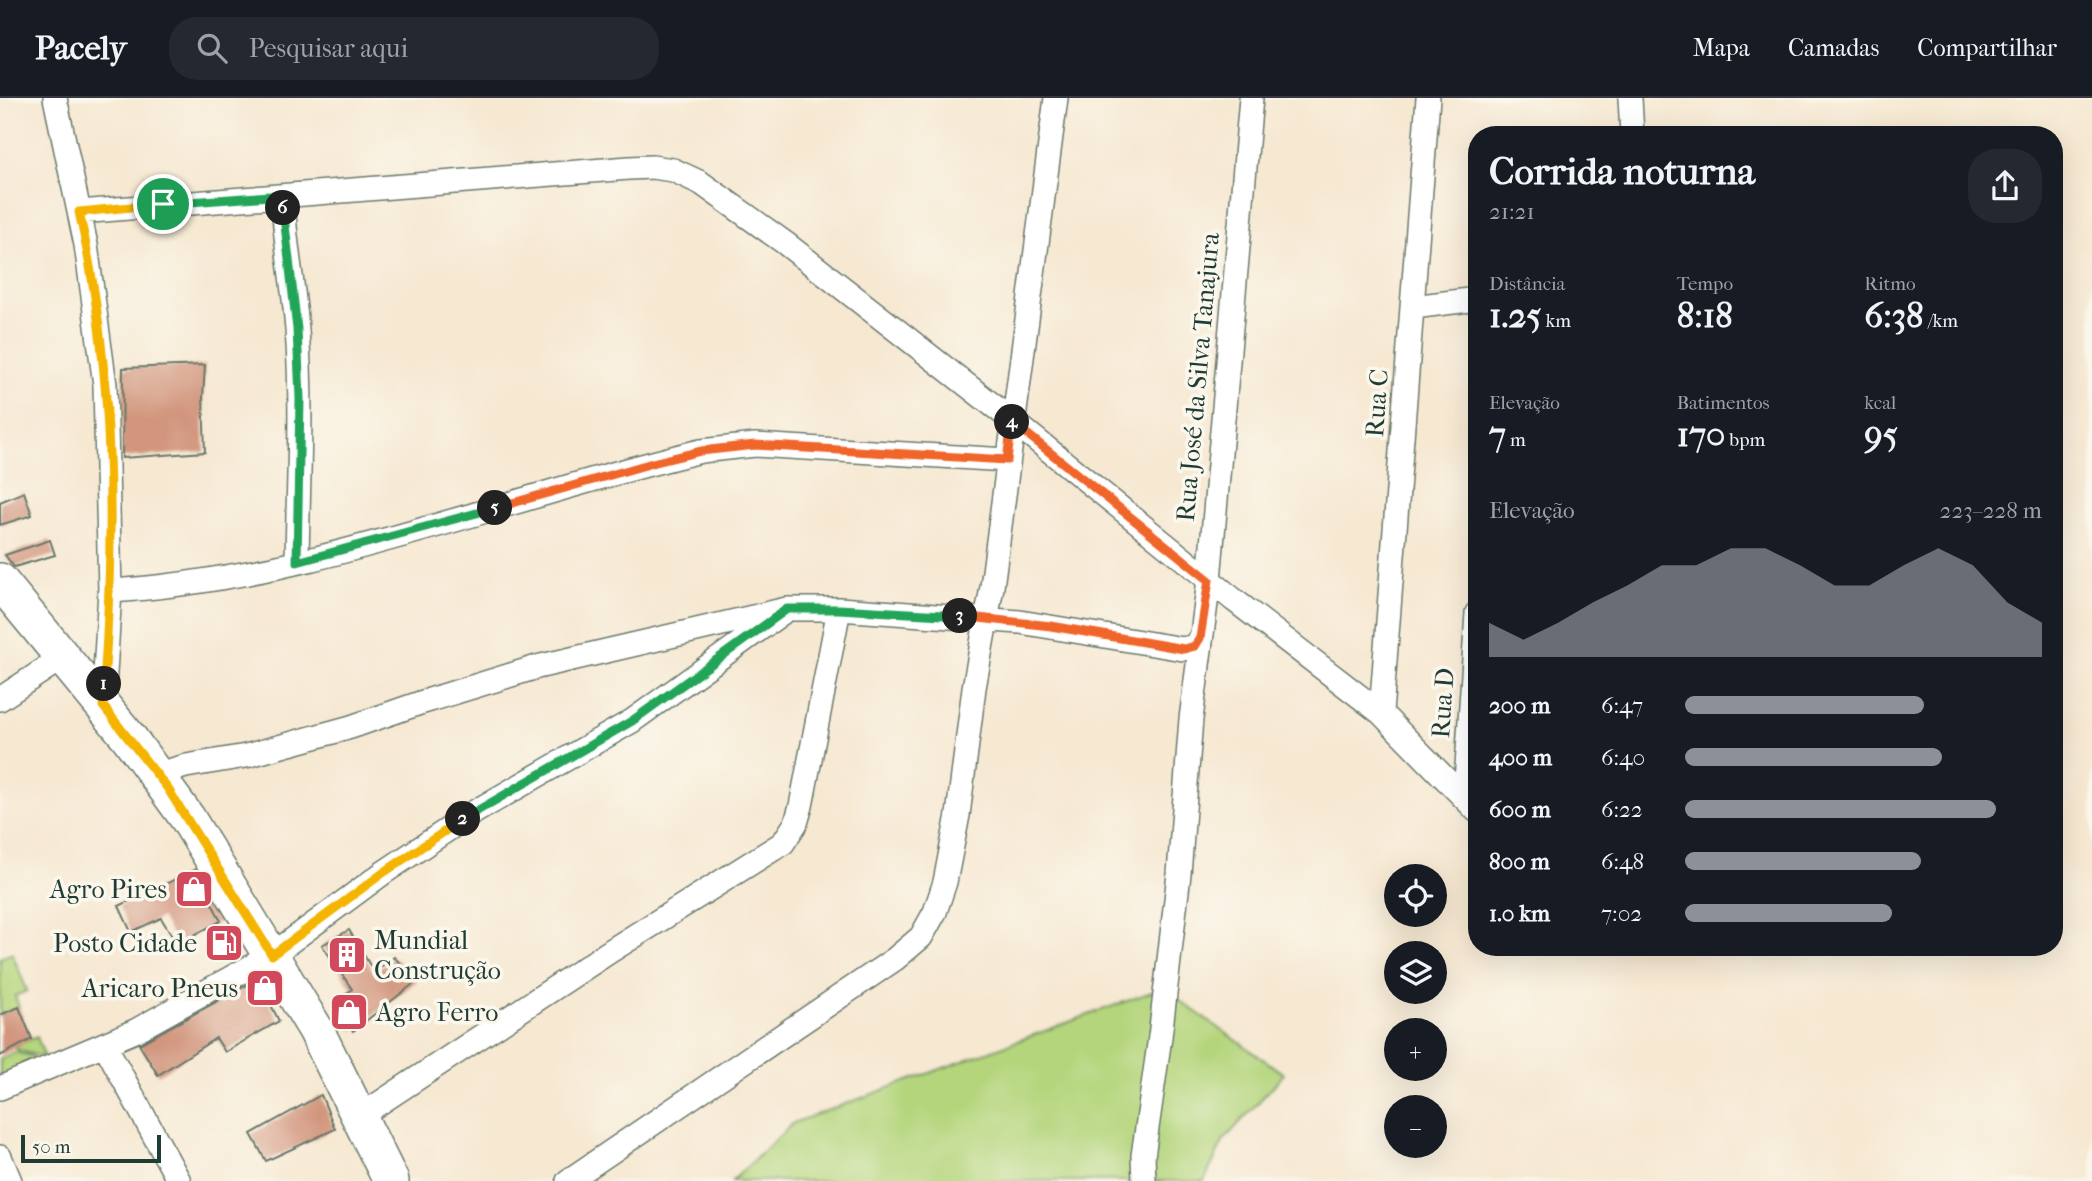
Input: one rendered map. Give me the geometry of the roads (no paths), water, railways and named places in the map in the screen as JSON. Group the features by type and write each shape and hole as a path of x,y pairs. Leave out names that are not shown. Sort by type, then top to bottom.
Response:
{"main road":[{"path":"0,581 158,774 316,1030 391,1181"}],"street":[{"path":"55,98 86,246 105,385 110,591 103,706"},
{"path":"568,1181 895,959 921,937 935,912 945,882 958,815 1056,98"},
{"name":"Rua José da Silva Tanajura","path":"1144,1181 1143,1156 1160,1037 1180,860 1200,638 1209,580 1251,98"},
{"name":"Rua C","path":"1381,713 1428,98"},
{"path":"1629,98 1631,126"},
{"path":"79,212 629,168 673,170 724,197 1013,421 1209,580 1381,713 1468,801"},
{"path":"283,195 284,225 297,329 300,399 297,562"},
{"path":"1413,307 1468,300"},
{"path":"110,591 193,584 297,562 701,451 755,445 805,446 1007,460"},
{"path":"158,774 186,766 247,756 351,727 537,667 787,609 839,609 986,618 1051,626 1184,649 1195,646 1200,638"},
{"path":"0,1088 104,1045 167,1015 272,955 383,873 471,814 632,721 787,609"},
{"path":"360,1116 612,950 783,843 796,823 801,806 839,609"},
{"path":"0,699 62,657"},
{"path":"104,1045 179,1181"},
{"path":"0,1157 10,1181"}],"place":[{"name":"Agro Pires","path":"194,889"},
{"name":"Posto Cidade","path":"224,943"},
{"name":"Mundial Construção","path":"347,955"},
{"name":"Aricaro Pneus","path":"265,988"},
{"name":"Agro Ferro","path":"349,1012"}]}
